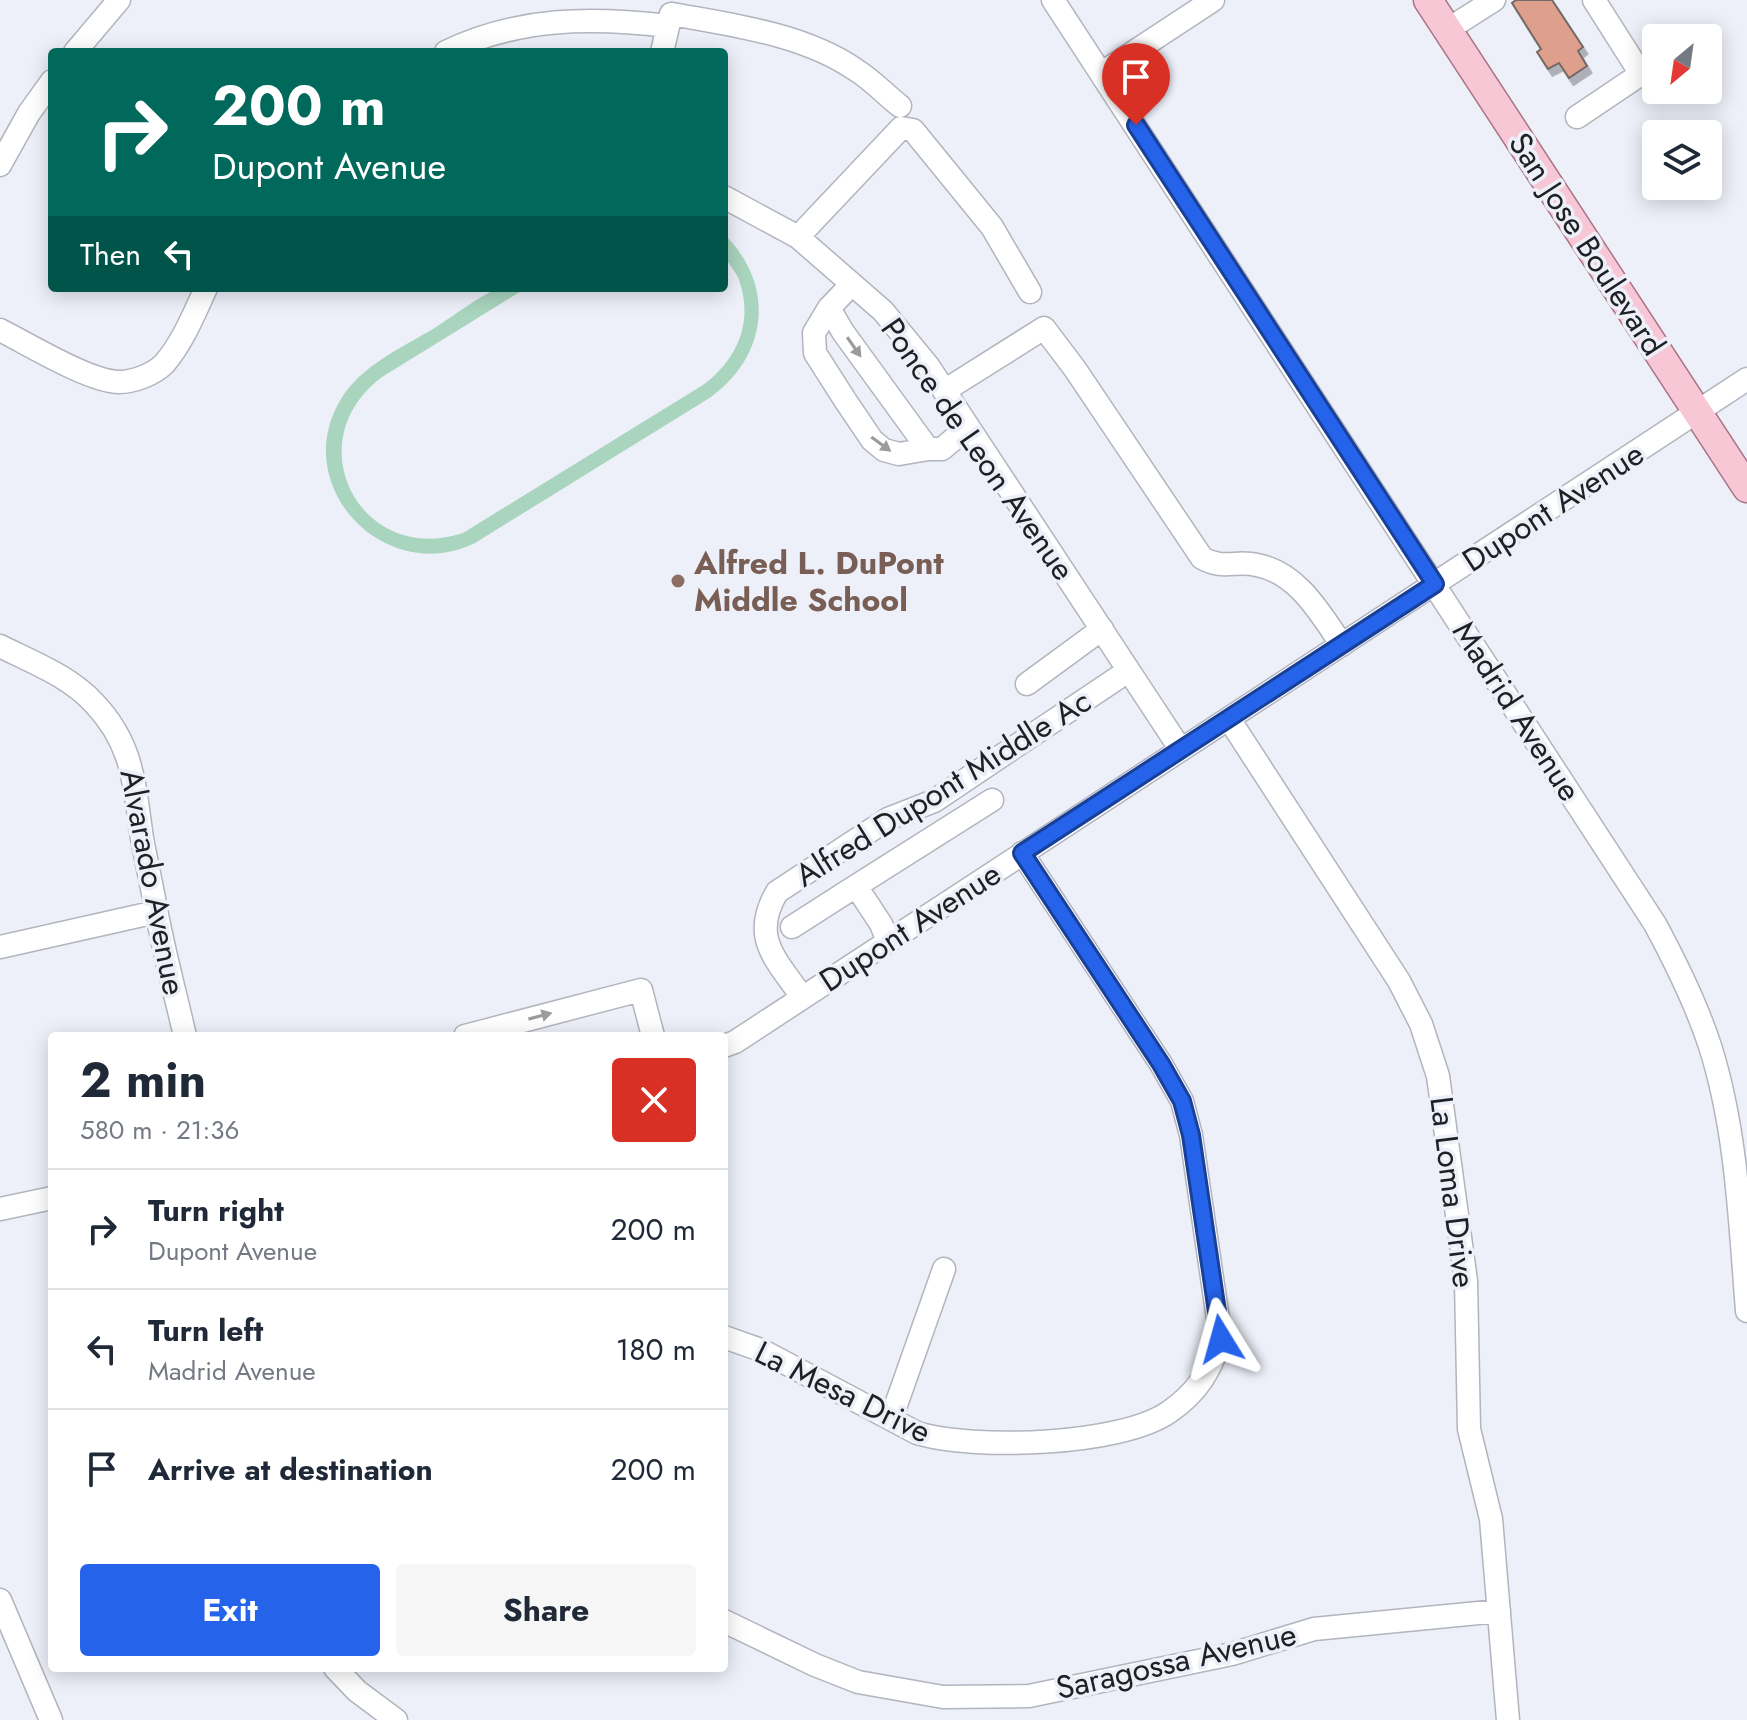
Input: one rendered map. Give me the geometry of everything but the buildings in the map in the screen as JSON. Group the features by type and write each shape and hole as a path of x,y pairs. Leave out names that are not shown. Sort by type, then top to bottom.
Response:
{"main road":[{"name":"San Jose Boulevard","path":"1428,0 1747,488"}],"street":[{"path":"78,48 119,0"},
{"name":"Madrid Avenue","path":"1053,0 1655,924 1684,979 1710,1046 1724,1101 1735,1162 1747,1311"},
{"path":"1102,73 1213,0"},
{"path":"1447,30 1494,0"},
{"path":"1577,117 1641,74 1594,0"},
{"path":"454,48 510,30 561,20 615,20 672,13 773,35 817,50 857,70 900,106"},
{"path":"663,48 672,13"},
{"path":"0,165 29,113 48,87"},
{"path":"798,237 901,128 913,130 992,227 1030,292"},
{"name":"Ponce de Leon Avenue","path":"728,199 798,237 883,311 944,391 1181,750"},
{"path":"851,285 829,308 814,333 815,353 872,440 884,450 899,454 942,449 968,427"},
{"path":"0,330 92,376 118,382 141,378 162,366 182,338 204,292"},
{"path":"829,308 928,449"},
{"path":"944,391 1044,328 1202,558 1215,566 1254,564 1273,570 1305,592 1342,645"},
{"name":"Dupont Avenue","path":"728,1045 1747,379"},
{"path":"1027,684 1102,629"},
{"name":"Alvarado Avenue","path":"0,646 57,674 94,702 129,758 156,912 184,1032"},
{"name":"Alfred Dupont Middle Ac","path":"802,997 770,951 764,931 766,910 777,892 888,819 934,801 1128,671"},
{"name":"La Loma Drive","path":"1229,719 1399,981 1421,1024 1438,1076 1466,1281 1469,1429 1491,1519 1508,1720"},
{"path":"792,927 992,800"},
{"name":"La Mesa Drive","path":"728,1338 761,1350 917,1433 943,1441 1029,1443 1117,1432 1145,1424 1168,1412 1210,1370 1221,1339 1191,1135 1182,1101 1161,1064 1022,853"},
{"path":"856,886 881,924 888,941"},
{"path":"0,947 156,912"},
{"path":"480,1032 641,990 652,1032"},
{"path":"0,1209 48,1199"},
{"path":"891,1419 944,1269"},
{"path":"0,1600 51,1720"},
{"name":"Saragossa Avenue","path":"728,1623 858,1682 943,1697 1029,1696 1232,1654 1314,1629 1499,1611"},
{"path":"339,1672 357,1691 396,1720"}],"green space":[{"path":"728,239 741,254 752,275 758,297 754,340 730,380 711,397 475,543 441,553 409,551 379,540 354,520 336,494 327,464 328,432 349,387 370,367 487,294 520,292 382,377 356,404 344,434 343,464 352,492 370,516 395,532 427,539 463,533 703,385 725,364 739,339 744,311 736,273 728,261"}],"place":[{"name":"Alfred L. DuPont Middle School","path":"678,581"}],"route":[{"path":"1136,125 1435,584 1022,853 1161,1064 1182,1101 1191,1135 1221,1339"}]}
